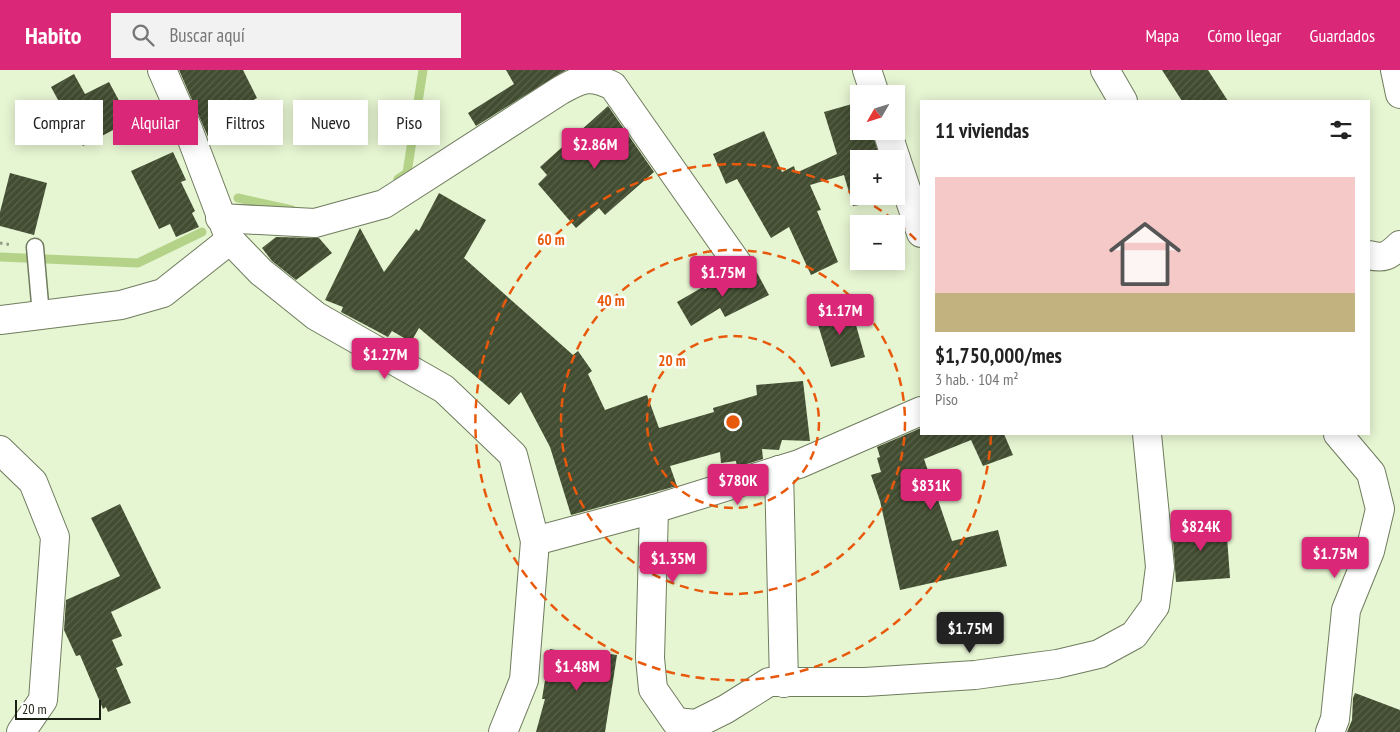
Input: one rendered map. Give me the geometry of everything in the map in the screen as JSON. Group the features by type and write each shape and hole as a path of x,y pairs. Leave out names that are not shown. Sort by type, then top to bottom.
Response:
{"street":[{"path":"162,70 188,130 225,229 261,272 316,316 444,389 513,455 534,541 524,680 503,732"},
{"path":"867,70 872,85"},
{"path":"1105,70 1122,100"},
{"path":"1395,70 1400,94"},
{"path":"0,320 121,305 163,292 225,229 315,223 384,204 560,90 581,79 597,78 613,86 740,268"},
{"path":"905,186 920,230"},
{"path":"1370,255 1381,258 1391,254 1400,246"},
{"path":"534,541 654,509 779,470 920,411"},
{"path":"654,509 650,658 653,688 676,722 696,724 726,710 769,682 865,682 976,675 1057,664 1099,654 1134,635 1155,606 1160,567 1147,435"},
{"path":"1330,732 1336,719 1346,610 1370,551 1380,510 1371,473 1339,435"},
{"path":"0,450 33,482 55,537 43,700 21,732"},
{"path":"779,470 784,683"}],"lane":[{"path":"35,247 41,315"}],"building":[{"path":"179,70 243,70 257,98 254,100 208,100 208,137 198,114 198,100 192,100"},
{"path":"506,70 566,70 476,126 468,113 514,84"},
{"path":"1162,70 1208,70 1227,100 1181,100"},
{"path":"74,74 85,94 109,82 119,100 113,100 113,130 103,135 103,100 58,100 51,87"},
{"path":"850,105 850,140 875,140 877,150 850,150 850,196 844,175 810,185 821,210 817,211 838,262 811,275 789,227 771,238 737,179 726,184 713,154 764,131 782,172 794,166 796,173 837,154 824,112"},
{"path":"608,106 654,172 605,215 599,208 576,228 538,184 547,175 540,167"},
{"path":"173,152 186,180 181,182 195,211 192,213 199,227 176,237 170,224 159,229 131,171"},
{"path":"10,173 47,183 34,235 0,226 0,212"},
{"path":"439,193 486,220 464,258 573,355 578,351 592,371 588,374 605,410 647,395 659,428 714,412 713,408 757,395 756,385 803,381 810,441 782,440 779,450 762,449 763,459 737,467 736,461 721,463 720,452 670,466 677,486 571,515 550,447 521,392 509,405 419,328 411,342 392,331 388,337 341,312 343,307 325,300 360,228 384,272 416,229 419,231"},
{"path":"276,237 319,238 332,253 296,280 272,261 262,248"},
{"path":"755,269 769,295 725,317 720,308 691,326 677,302 703,287 705,289 729,277 741,283 749,280"},
{"path":"850,304 865,357 831,367 815,315"},
{"path":"920,428 920,435 1004,435 1013,455 983,466 971,440 924,459 952,541 998,530 1007,566 900,590 880,501 871,475 881,472 877,458 880,457 877,447"},
{"path":"120,504 161,588 111,612 122,636 112,640 123,665 116,668 131,703 108,712 106,707 103,709 80,655 76,656 64,630 66,600 120,576 91,518"},
{"path":"1226,523 1230,578 1176,582 1172,526"},
{"path":"550,649 589,656 590,651 617,655 605,732 536,732 545,699 542,699"},
{"path":"1355,693 1400,710 1400,732 1347,732 1352,720"}],"waterway":[{"path":"398,179 407,173 423,70"},
{"path":"238,198 292,210"},
{"path":"0,257 138,263 202,232"}]}
